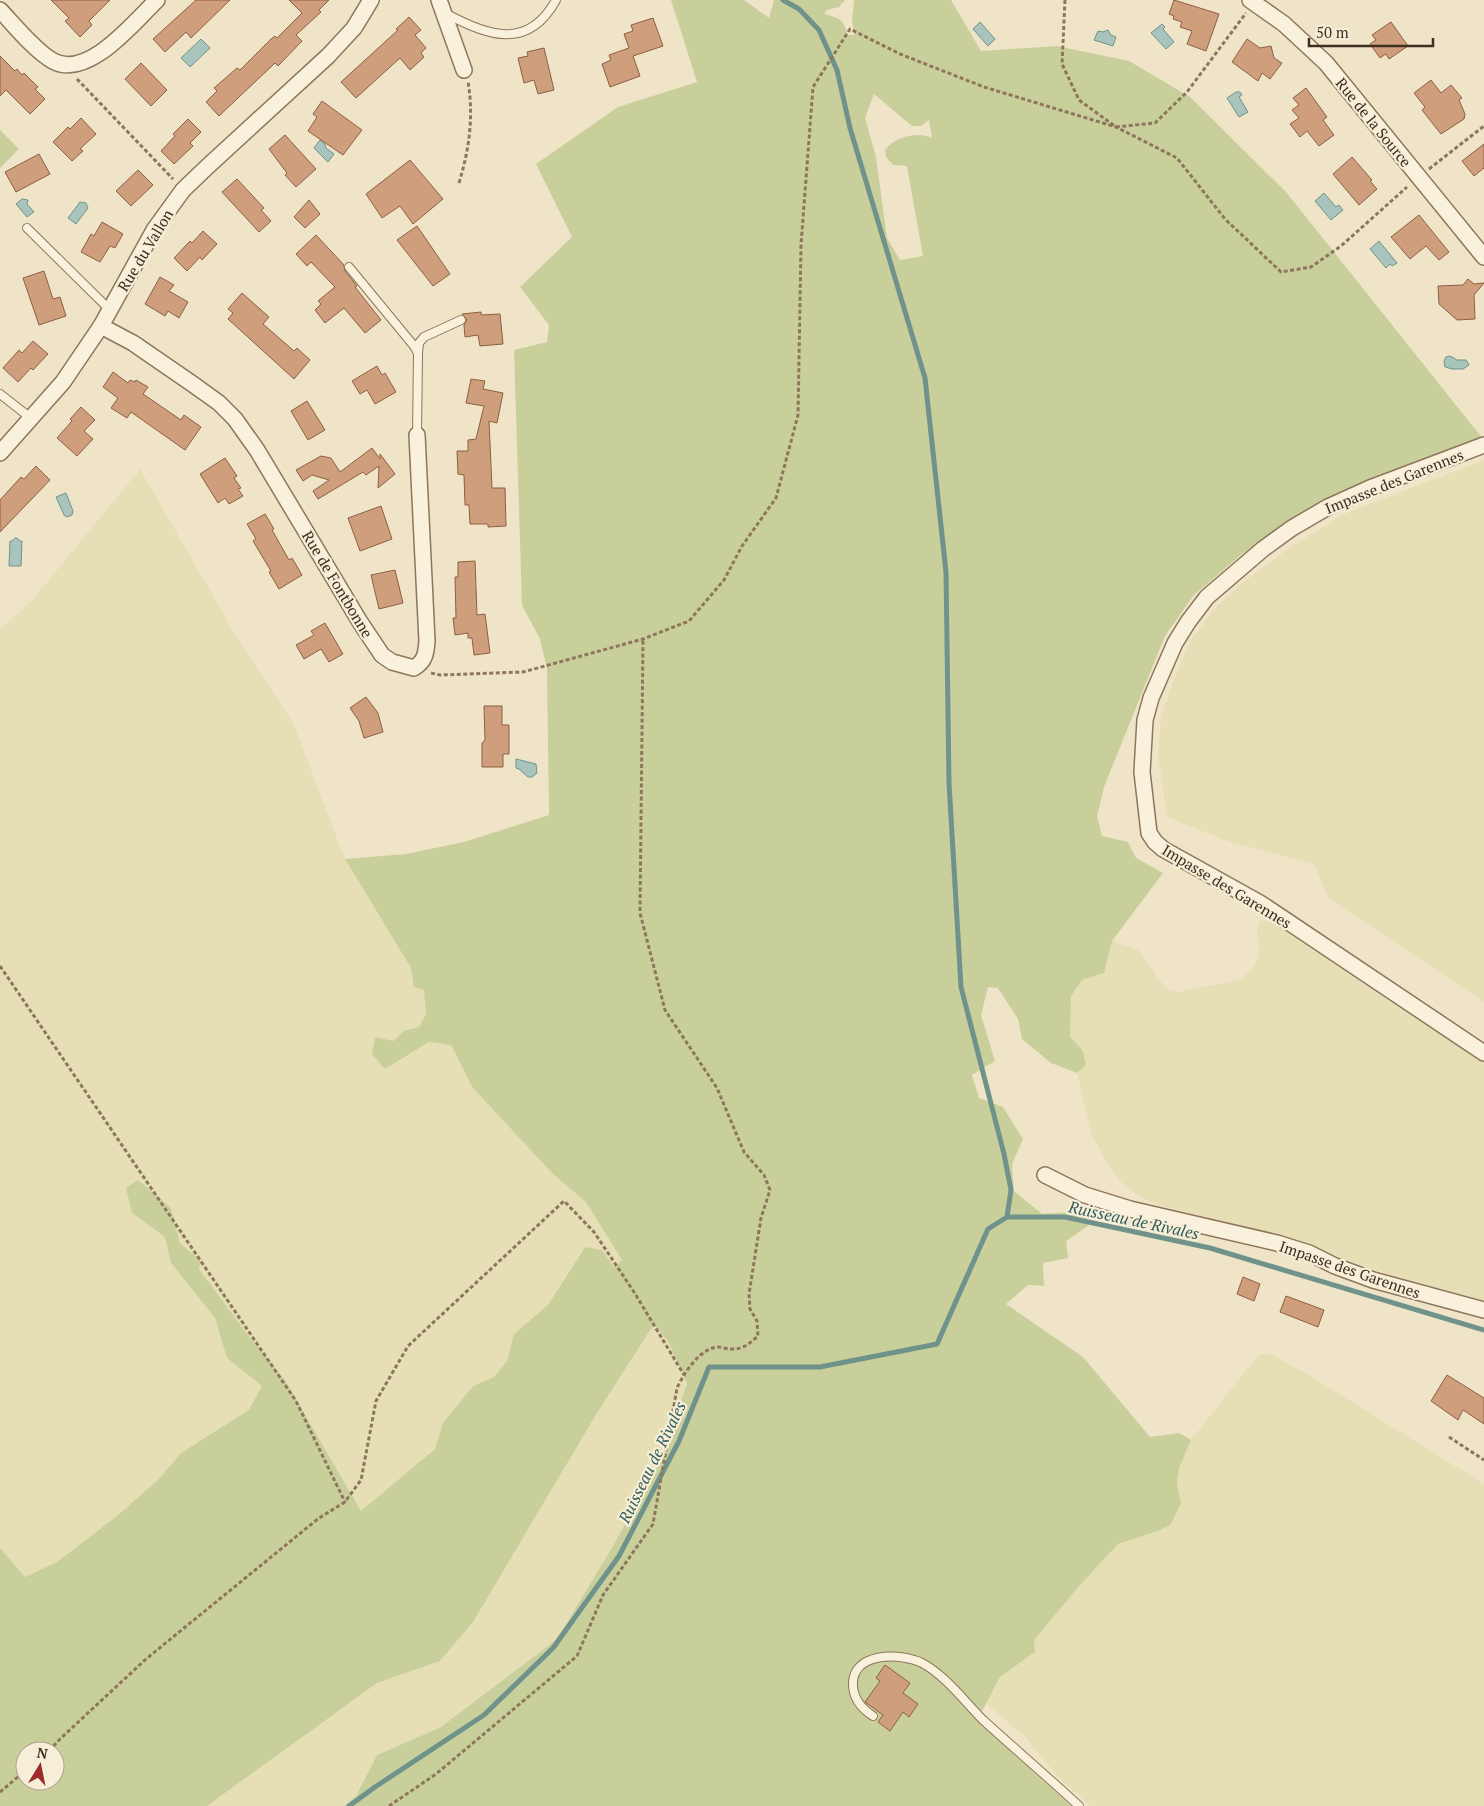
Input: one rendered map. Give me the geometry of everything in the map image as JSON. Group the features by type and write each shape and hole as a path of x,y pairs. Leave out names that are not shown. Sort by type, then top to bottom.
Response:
{"street":[{"path":"0,10 45,56 54,62 64,65 77,64 100,53 157,0"},
{"name":"Rue du Vallon","path":"0,453 63,382 101,326 154,230 184,190 207,166 328,56 354,28 371,0"},
{"name":"Rue de la Source","path":"1252,1 1284,24 1326,63 1484,257"},
{"path":"441,6 464,70"},
{"name":"Rue de Fontbonne","path":"101,326 133,343 194,385 219,403 235,419 257,450 360,622 382,655 392,662 414,668"},
{"path":"414,668 421,664 426,655 427,642 417,434"},
{"name":"Impasse des Garennes","path":"1484,445 1328,506 1292,528 1264,549 1207,597 1175,642 1150,698 1145,720 1142,772 1149,833 1162,849 1260,903 1484,1053"},
{"name":"Impasse des Garennes","path":"1045,1175 1085,1195 1130,1209 1277,1243 1309,1253 1335,1266 1373,1280 1484,1310"}],"lane":[{"path":"441,6 468,25 491,32 507,34 526,30 540,23 550,12 556,0"},
{"path":"27,228 110,310"},
{"path":"349,266 418,353"},
{"path":"417,434 418,353 420,343 424,337 460,320"},
{"path":"0,394 32,418"},
{"path":"873,1716 865,1711 857,1702 854,1691 853,1680 855,1672 861,1665 872,1659 886,1656 922,1663 936,1673 982,1719 1079,1806"}],"path":[{"path":"1065,0 1062,64 1079,100 1116,127 1177,158 1225,219 1281,272 1311,267 1340,246 1419,177 1484,126"},
{"path":"414,668 440,675 523,672 644,640 689,621 724,580 742,546 776,498 798,415 801,245 813,87 850,29 900,54 984,87 1116,127 1155,123 1188,92 1252,1"},
{"path":"64,65 184,190"},
{"path":"459,183 467,159 471,127 471,99 464,70"},
{"path":"389,1806 436,1774 577,1656 603,1596 653,1524 677,1388 684,1375 692,1362 717,1347 732,1349 746,1347 758,1336 757,1322 750,1309 749,1294 761,1218 770,1190 764,1175 744,1152 716,1088 665,1010 640,913 644,640"},
{"path":"0,966 296,1401 345,1502"},
{"path":"58,1741 146,1659 319,1518 345,1502 361,1480 376,1401 408,1346 564,1201 594,1232 634,1292 684,1375"},
{"path":"1449,1437 1484,1460"},
{"path":"0,1792 15,1779"}],"shaded area":[{"path":"1484,460 1484,1002 1328,897 1314,864 1227,841 1167,817 1158,754 1161,718 1173,682 1191,640 1215,608 1242,583 1289,548 1344,514"},
{"path":"140,469 239,641 293,723 345,859 411,968 414,987 424,989 426,1014 419,1027 404,1031 393,1041 386,1068 429,1042 451,1045 472,1087 552,1173 586,1202 622,1260 614,1267 584,1247 548,1305 514,1334 507,1361 494,1378 473,1386 443,1423 435,1449 361,1511 285,1380 251,1339 199,1269 201,1261 180,1243 171,1208 132,1213 165,1237 171,1263 215,1318 227,1358 263,1386 249,1410 181,1453 158,1480 117,1516 57,1562 25,1577 0,1548 0,630 34,598"},
{"path":"1261,920 1272,922 1371,989 1484,1061 1484,1301 1474,1300 1399,1278 1286,1237 1155,1204 1137,1195 1121,1182 1105,1159 1091,1133 1077,1073 1086,1065 1070,1037 1071,996 1082,980 1104,973 1112,941 1139,950 1166,989 1178,992 1239,980 1254,967 1259,954 1257,927"},
{"path":"654,1324 669,1343 687,1384 655,1472 557,1639 441,1727 377,1755 355,1796 344,1806 207,1806 377,1683 440,1661 473,1622 597,1413"},
{"path":"1259,1354 1271,1354 1312,1377 1484,1484 1484,1806 1090,1806 1059,1778 1026,1738 986,1703 1000,1677 1034,1652 1034,1640 1081,1584 1118,1544 1158,1531 1181,1503 1177,1483 1179,1468 1191,1440"}],"green space":[{"path":"671,0 744,0 769,18 774,0 845,0 839,7 827,10 824,14 840,20 848,35 854,35 852,20 854,0 951,0 981,51 1057,46 1129,61 1190,97 1286,192 1483,439 1448,450 1352,489 1279,530 1242,554 1194,595 1165,636 1104,787 1097,816 1102,836 1128,842 1136,858 1163,873 1112,941 1104,973 1082,980 1071,996 1070,1037 1083,1051 1086,1065 1077,1073 1051,1063 1022,1039 1018,1019 998,988 988,987 981,1015 995,1061 972,1075 979,1098 1003,1107 1023,1139 1012,1164 1014,1191 1042,1214 1085,1211 1088,1226 1066,1241 1068,1258 1043,1263 1044,1286 1028,1285 1006,1304 1083,1357 1150,1437 1179,1433 1191,1440 1179,1468 1177,1483 1181,1503 1171,1524 1158,1531 1118,1544 1081,1584 1034,1640 1035,1652 1000,1677 979,1717 1071,1806 344,1806 356,1796 377,1755 441,1727 557,1639 655,1472 687,1384 669,1343 654,1324 597,1413 473,1622 440,1661 377,1683 207,1806 0,1806 0,1548 25,1577 57,1562 117,1516 158,1480 181,1453 249,1410 262,1386 227,1358 215,1318 171,1263 165,1237 132,1213 126,1188 138,1180 171,1208 180,1243 201,1261 199,1269 251,1339 285,1380 361,1511 435,1449 443,1423 473,1386 494,1377 507,1361 514,1334 548,1305 585,1247 602,1250 614,1267 622,1260 586,1202 552,1173 472,1087 451,1045 429,1042 385,1069 372,1054 375,1037 393,1041 404,1031 419,1027 426,1014 424,990 414,987 411,968 345,859 406,854 464,842 549,815 547,669 540,639 522,605 514,350 547,342 549,325 520,287 572,237 536,164 618,107 697,82","holes":["874,94 912,126 921,126 929,120 932,138 920,135 907,136 889,145 885,150 886,157 893,165 907,166 923,256 900,260 887,238 876,157 865,118"]},
{"path":"0,130 19,149 0,168"}],"water":[{"path":"980,22 995,39 988,46 973,29"},
{"path":"1162,24 1165,27 1163,29 1174,42 1166,49 1151,33"},
{"path":"1108,30 1111,35 1116,37 1113,46 1094,40 1098,31"},
{"path":"201,39 210,48 190,67 181,58"},
{"path":"1236,92 1240,92 1242,95 1239,97 1248,112 1239,117 1227,98"},
{"path":"320,140 334,154 328,162 314,148"},
{"path":"1324,193 1336,207 1339,205 1343,210 1331,220 1315,201"},
{"path":"22,199 28,200 27,204 34,212 27,217 16,204"},
{"path":"80,202 86,203 88,208 76,224 68,218"},
{"path":"1379,241 1397,263 1392,266 1390,264 1386,268 1370,249"},
{"path":"1450,356 1457,360 1466,360 1469,365 1463,369 1445,367 1444,361 1446,357"},
{"path":"66,493 73,511 72,515 67,517 64,515 56,497"},
{"path":"15,538 22,541 21,566 9,566 10,541"},
{"path":"516,759 536,764 537,773 532,777 528,777 516,768"}],"building":[{"path":"51,0 110,0 89,21 92,25 80,37 65,21 69,18"},
{"path":"196,0 230,0 191,38 186,32 165,52 153,39"},
{"path":"289,0 329,0 319,10 321,12 296,35 302,41 278,66 275,63 219,116 206,102 217,91 214,88 237,68 240,70 271,39 275,36 277,38 302,13"},
{"path":"1174,0 1219,14 1206,51 1187,44 1192,31 1180,27 1182,22 1173,19 1174,16 1169,14"},
{"path":"409,17 421,30 415,35 426,48 421,53 424,57 410,70 400,58 356,98 341,82 398,30 396,29"},
{"path":"653,18 663,46 633,56 640,76 610,87 602,64 611,60 609,55 629,48 624,34 633,31 631,25"},
{"path":"1391,22 1408,46 1389,59 1386,54 1380,58 1370,44 1376,40 1372,35"},
{"path":"1247,39 1260,48 1271,46 1274,58 1282,63 1270,79 1262,73 1258,81 1232,62"},
{"path":"544,48 554,90 538,94 534,80 524,83 518,58 528,56 527,52"},
{"path":"0,56 15,71 17,69 22,75 24,73 38,87 35,89 45,99 30,114 6,90 0,96"},
{"path":"141,63 167,90 151,106 125,79"},
{"path":"1431,80 1441,93 1451,85 1462,98 1459,100 1465,114 1464,119 1441,134 1422,110 1425,107 1414,93"},
{"path":"1306,88 1327,117 1323,120 1334,135 1319,146 1307,131 1300,137 1290,124 1299,118 1292,110 1299,105 1293,98"},
{"path":"322,101 362,130 343,155 308,131 317,117 313,114"},
{"path":"81,118 96,134 80,149 83,151 72,161 53,142 68,127 70,129"},
{"path":"188,119 201,132 190,143 193,146 174,164 161,151 175,136 173,134"},
{"path":"285,135 316,169 296,187 285,175 287,173 269,149"},
{"path":"1484,144 1484,168 1474,176 1462,161"},
{"path":"39,154 50,174 16,192 5,172"},
{"path":"1352,157 1372,180 1370,181 1377,189 1359,205 1333,174"},
{"path":"410,160 443,199 413,224 400,206 382,218 366,194"},
{"path":"138,170 153,185 131,206 116,191"},
{"path":"237,179 264,208 261,210 271,221 259,232 222,192"},
{"path":"309,200 320,214 305,228 294,217"},
{"path":"1419,215 1449,252 1439,260 1426,246 1410,259 1391,237"},
{"path":"102,222 123,234 115,248 110,246 100,262 81,252 91,234 94,236"},
{"path":"417,226 450,274 433,286 397,240"},
{"path":"203,231 217,244 202,260 200,257 187,271 174,258 190,241 192,243"},
{"path":"316,235 344,265 345,271 357,286 355,287 381,320 365,333 344,308 325,323 315,310 321,304 318,301 335,287 311,262 307,266 296,254"},
{"path":"44,271 53,299 60,297 66,316 39,325 23,278"},
{"path":"160,277 174,285 169,291 188,302 179,318 168,311 165,316 145,304"},
{"path":"1468,279 1474,284 1484,283 1474,295 1475,319 1457,320 1439,304 1438,286 1463,285"},
{"path":"242,293 269,317 263,324 294,351 297,348 310,360 294,379 228,319 233,313 228,309"},
{"path":"481,312 481,315 500,314 503,344 480,346 478,335 465,337 464,325 467,320 462,314"},
{"path":"33,341 48,354 18,382 3,368 19,350 22,353"},
{"path":"377,366 382,375 385,373 396,392 375,404 367,390 360,394 352,381"},
{"path":"113,372 128,383 130,380 135,382 136,380 148,387 143,394 181,420 184,415 201,427 185,450 131,412 127,418 111,408 118,398 103,387"},
{"path":"471,379 485,381 483,389 503,393 497,423 489,421 492,488 505,488 506,526 488,527 488,524 470,524 469,505 465,505 464,475 458,474 457,451 468,451 468,440 476,439 484,406 466,403"},
{"path":"307,401 325,430 308,440 291,411"},
{"path":"81,407 95,420 84,431 93,439 77,456 57,438"},
{"path":"372,448 380,459 380,454 395,474 378,488 379,466 366,475 363,472 318,499 313,491 329,480 312,475 303,481 296,470 321,456 331,458 340,472"},
{"path":"225,458 237,476 234,478 241,488 238,489 243,496 229,504 225,498 218,503 200,474"},
{"path":"36,466 50,480 0,532 0,500 21,477 24,479"},
{"path":"381,506 392,539 360,551 348,518"},
{"path":"265,514 289,560 292,558 302,575 279,589 269,572 271,571 253,541 256,539 247,524"},
{"path":"475,561 477,615 485,614 490,653 474,655 472,638 468,638 468,633 455,635 453,618 456,618 455,577 458,577 458,562"},
{"path":"395,570 403,603 379,609 371,575"},
{"path":"325,623 343,654 329,662 321,649 304,659 296,645 314,635 311,631"},
{"path":"366,697 378,713 383,732 364,738 359,721 350,708"},
{"path":"484,706 502,706 502,725 509,725 509,754 503,754 503,767 482,767 482,743 485,740"},
{"path":"1243,1277 1260,1284 1254,1301 1237,1294"},
{"path":"1286,1296 1324,1310 1318,1327 1280,1312"},
{"path":"1447,1375 1484,1398 1484,1424 1463,1410 1458,1420 1431,1401"},
{"path":"885,1665 910,1683 903,1693 918,1704 909,1717 903,1712 890,1731 878,1722 883,1715 865,1702 880,1681 876,1678"}],"waterway":[{"path":"783,0 799,9 819,30 837,70 850,128 925,378 946,572 949,783 961,987 1004,1154 1011,1190 1007,1217"},
{"name":"Ruisseau de Rivales","path":"349,1806 484,1715 553,1648 619,1556 679,1441 709,1367 820,1367 937,1344 988,1229 1007,1217 1065,1217 1210,1248 1484,1330"}]}
